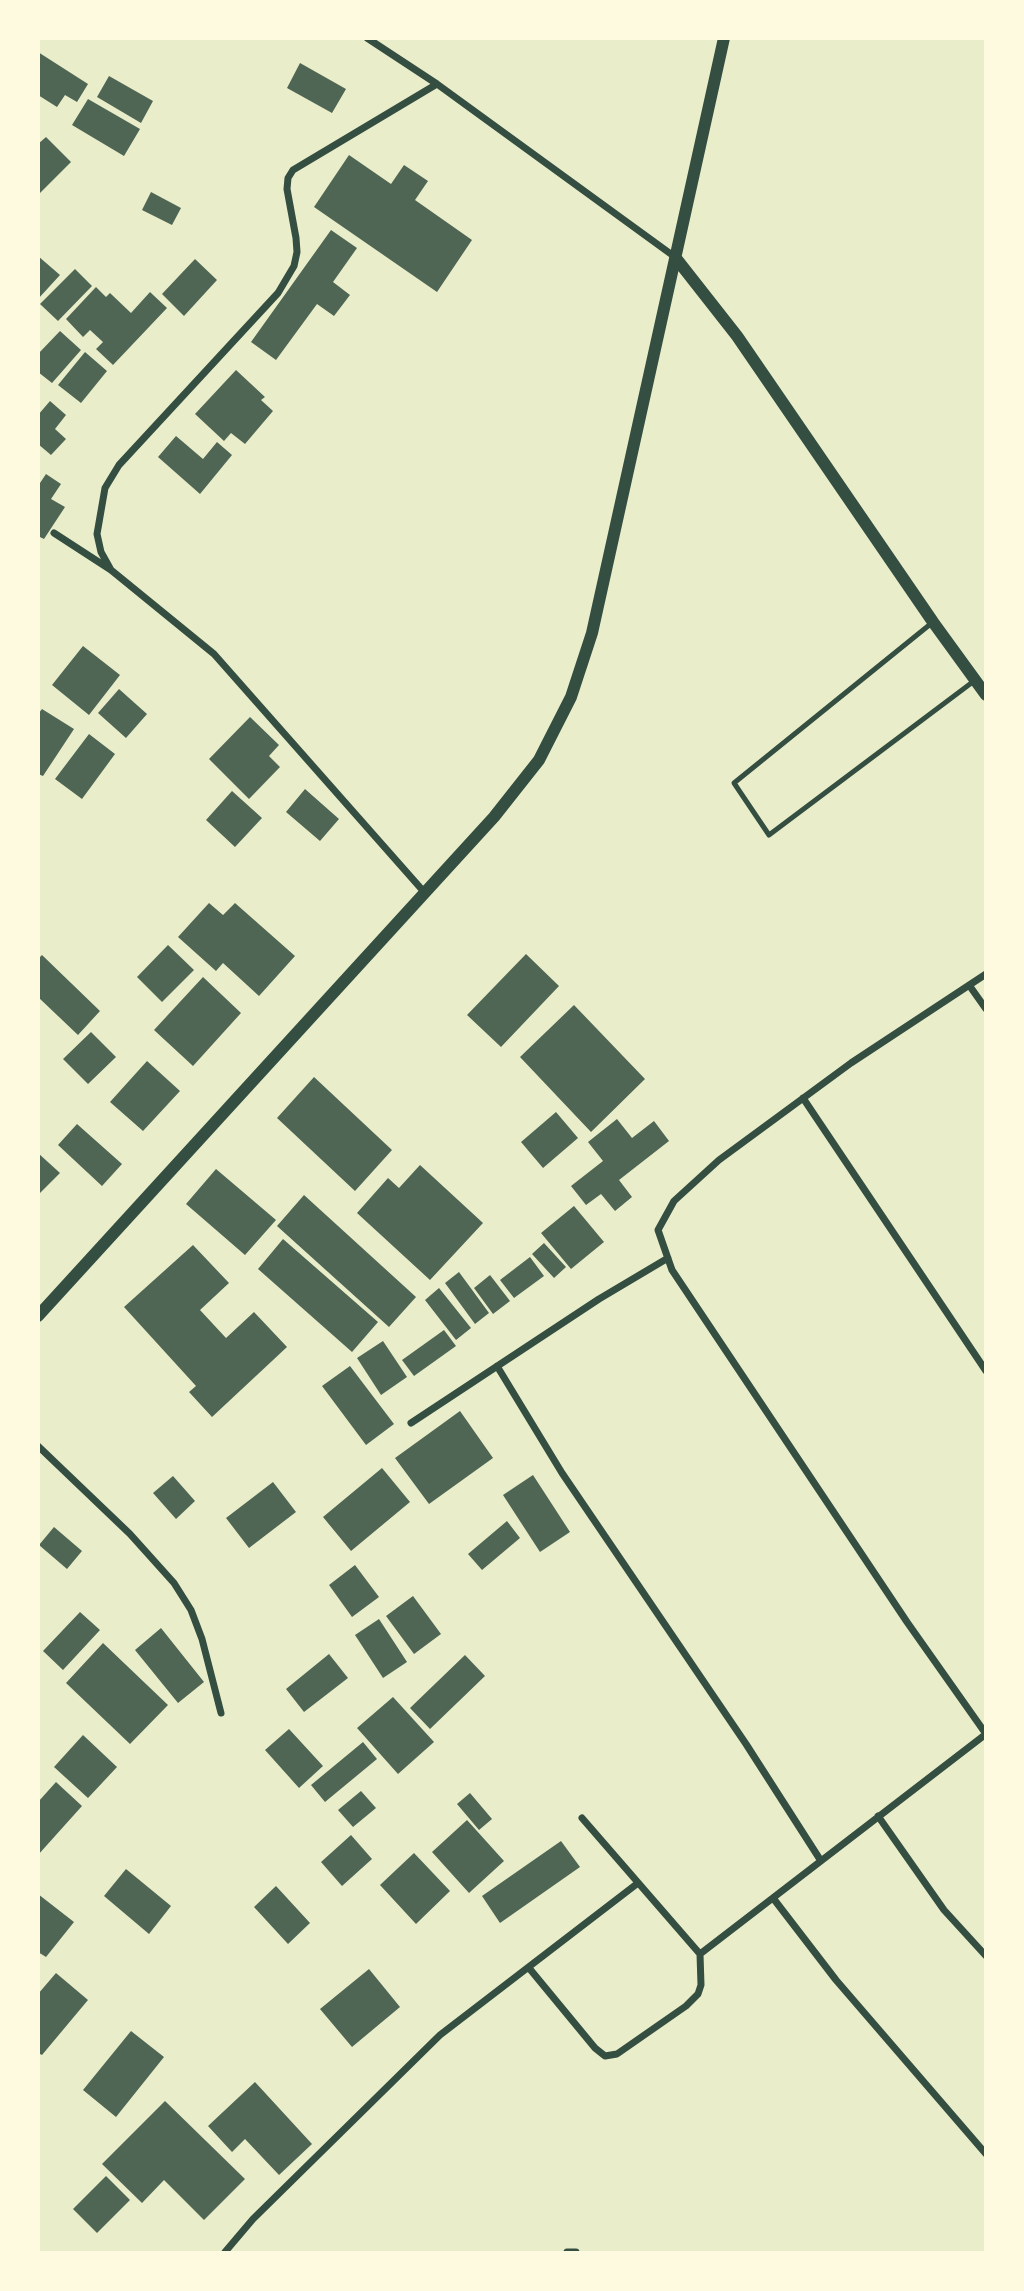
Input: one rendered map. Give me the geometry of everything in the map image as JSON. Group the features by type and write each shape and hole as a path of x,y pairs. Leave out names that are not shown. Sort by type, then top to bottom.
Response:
{"street":[{"path":"367,38 436,84 675,257 737,336 985,695"},
{"path":"38,1316 494,817 539,760 571,697 592,633 724,38"},
{"path":"111,570 101,551 97,534 105,488 118,465 278,293 294,266 297,245 286,189 293,170 436,84"},
{"path":"54,533 111,570 214,654 425,893"},
{"path":"700,1954 985,1734 672,1270 658,1230 674,1201 719,1160 851,1063 985,974"},
{"path":"969,985 985,1009"},
{"path":"803,1098 985,1371"},
{"path":"411,1423 599,1299 668,1258"},
{"path":"497,1366 562,1472 746,1744 821,1861"},
{"path":"38,1446 130,1534 174,1583 191,1610 202,1639 221,1713"},
{"path":"878,1816 944,1910 985,1956"},
{"path":"530,1968 595,2048 605,2056 617,2054 698,1994 701,1984 700,1954 582,1818"},
{"path":"225,2252 253,2220 440,2035 638,1883"},
{"path":"773,1898 836,1980 985,2154"},
{"path":"567,2252 576,2252"}],"lane":[{"path":"933,622 734,783 769,835 975,680"}],"building":[{"path":"38,52 88,84 77,102 65,95 57,107 38,95"},
{"path":"300,63 346,89 332,113 287,88"},
{"path":"109,76 153,101 141,123 97,97"},
{"path":"88,99 140,129 124,156 72,125"},
{"path":"46,137 71,162 38,195 38,144"},
{"path":"349,155 391,184 404,165 428,181 415,200 472,240 437,292 314,207"},
{"path":"151,192 181,208 172,225 142,210"},
{"path":"331,230 357,248 333,282 350,295 334,316 317,304 276,360 251,342"},
{"path":"38,256 60,275 38,299"},
{"path":"195,259 217,280 184,316 162,294"},
{"path":"75,269 92,286 58,321 40,304"},
{"path":"96,287 106,297 110,293 131,313 150,292 167,308 113,365 96,349 103,342 90,330 83,337 66,319"},
{"path":"60,331 81,350 52,383 38,372 38,354"},
{"path":"85,352 107,371 81,403 58,385"},
{"path":"236,370 265,397 261,400 273,411 245,444 231,433 224,441 195,414"},
{"path":"50,401 66,415 55,429 66,439 51,455 38,444 38,415"},
{"path":"176,436 203,459 217,442 232,455 200,494 158,457"},
{"path":"46,474 61,484 51,499 65,507 44,539 38,536 38,486"},
{"path":"83,646 120,675 89,715 52,685"},
{"path":"119,689 147,714 126,738 98,713"},
{"path":"42,709 74,729 43,776 38,774 38,714"},
{"path":"250,717 279,745 269,756 280,767 249,799 209,759"},
{"path":"89,734 115,754 82,799 55,779"},
{"path":"305,789 339,819 320,841 286,812"},
{"path":"232,791 262,818 235,847 206,820"},
{"path":"209,903 223,915 235,903 295,956 259,996 223,963 216,971 178,937"},
{"path":"168,945 194,970 162,1002 137,977"},
{"path":"526,954 559,986 501,1047 467,1015"},
{"path":"42,955 100,1011 78,1035 38,997 38,959"},
{"path":"203,977 241,1013 193,1066 154,1030"},
{"path":"574,1005 645,1079 591,1132 520,1057"},
{"path":"91,1032 116,1057 88,1084 63,1059"},
{"path":"147,1061 180,1091 143,1131 110,1102"},
{"path":"314,1077 392,1150 355,1191 277,1118"},
{"path":"556,1112 578,1138 543,1168 521,1142"},
{"path":"617,1119 632,1138 654,1121 669,1141 619,1180 632,1197 615,1211 601,1194 586,1205 571,1186 603,1161 588,1142"},
{"path":"77,1124 122,1164 102,1186 58,1145"},
{"path":"38,1153 60,1173 38,1195"},
{"path":"420,1165 483,1223 430,1280 357,1213 388,1178 399,1188"},
{"path":"216,1169 276,1220 245,1255 186,1204"},
{"path":"304,1195 416,1297 389,1327 277,1226"},
{"path":"574,1206 604,1242 571,1269 541,1233"},
{"path":"283,1239 378,1322 352,1352 258,1269"},
{"path":"544,1243 566,1267 554,1278 532,1254"},
{"path":"193,1245 229,1283 200,1310 226,1338 254,1312 287,1347 212,1417 189,1392 196,1386 124,1307"},
{"path":"530,1257 544,1276 514,1298 500,1280"},
{"path":"459,1272 489,1313 475,1324 445,1283"},
{"path":"490,1275 510,1301 493,1314 474,1288"},
{"path":"439,1288 471,1328 456,1340 425,1300"},
{"path":"444,1330 456,1346 414,1376 402,1360"},
{"path":"383,1341 407,1377 381,1395 357,1358"},
{"path":"350,1366 394,1424 366,1445 322,1386"},
{"path":"460,1411 493,1458 429,1504 395,1458"},
{"path":"382,1468 410,1502 351,1551 323,1517"},
{"path":"533,1475 570,1532 540,1552 503,1495"},
{"path":"173,1476 195,1501 176,1519 153,1493"},
{"path":"273,1482 296,1512 249,1548 226,1518"},
{"path":"507,1521 520,1538 482,1570 468,1554"},
{"path":"54,1527 82,1551 67,1569 39,1545"},
{"path":"355,1565 379,1597 352,1617 329,1585"},
{"path":"413,1596 441,1634 414,1654 386,1616"},
{"path":"80,1612 100,1630 63,1670 43,1651"},
{"path":"379,1619 407,1662 383,1678 355,1635"},
{"path":"161,1628 204,1682 178,1703 135,1650"},
{"path":"103,1643 168,1705 130,1744 66,1683"},
{"path":"329,1654 348,1678 304,1712 286,1689"},
{"path":"465,1655 485,1676 430,1729 410,1708"},
{"path":"393,1697 434,1742 398,1774 357,1728"},
{"path":"289,1729 323,1766 299,1788 265,1750"},
{"path":"83,1735 117,1767 88,1798 54,1767"},
{"path":"363,1742 377,1759 325,1802 311,1785"},
{"path":"56,1782 82,1806 38,1855 38,1802"},
{"path":"361,1791 376,1808 353,1827 338,1810"},
{"path":"470,1793 492,1819 479,1830 457,1804"},
{"path":"467,1820 504,1861 469,1893 432,1852"},
{"path":"351,1835 372,1859 342,1886 321,1862"},
{"path":"561,1841 580,1867 500,1923 482,1896"},
{"path":"414,1853 450,1891 416,1924 380,1885"},
{"path":"126,1869 171,1906 149,1934 104,1896"},
{"path":"276,1886 310,1923 288,1944 254,1907"},
{"path":"38,1894 74,1922 46,1957 38,1952"},
{"path":"369,1969 400,2007 352,2047 320,2009"},
{"path":"56,1973 88,2000 42,2055 38,2053 38,1994"},
{"path":"131,2031 164,2057 116,2117 83,2090"},
{"path":"255,2082 312,2144 279,2175 245,2139 232,2152 208,2126"},
{"path":"165,2101 245,2179 204,2220 164,2180 142,2203 102,2164"},
{"path":"106,2176 130,2200 97,2233 73,2209"}]}
